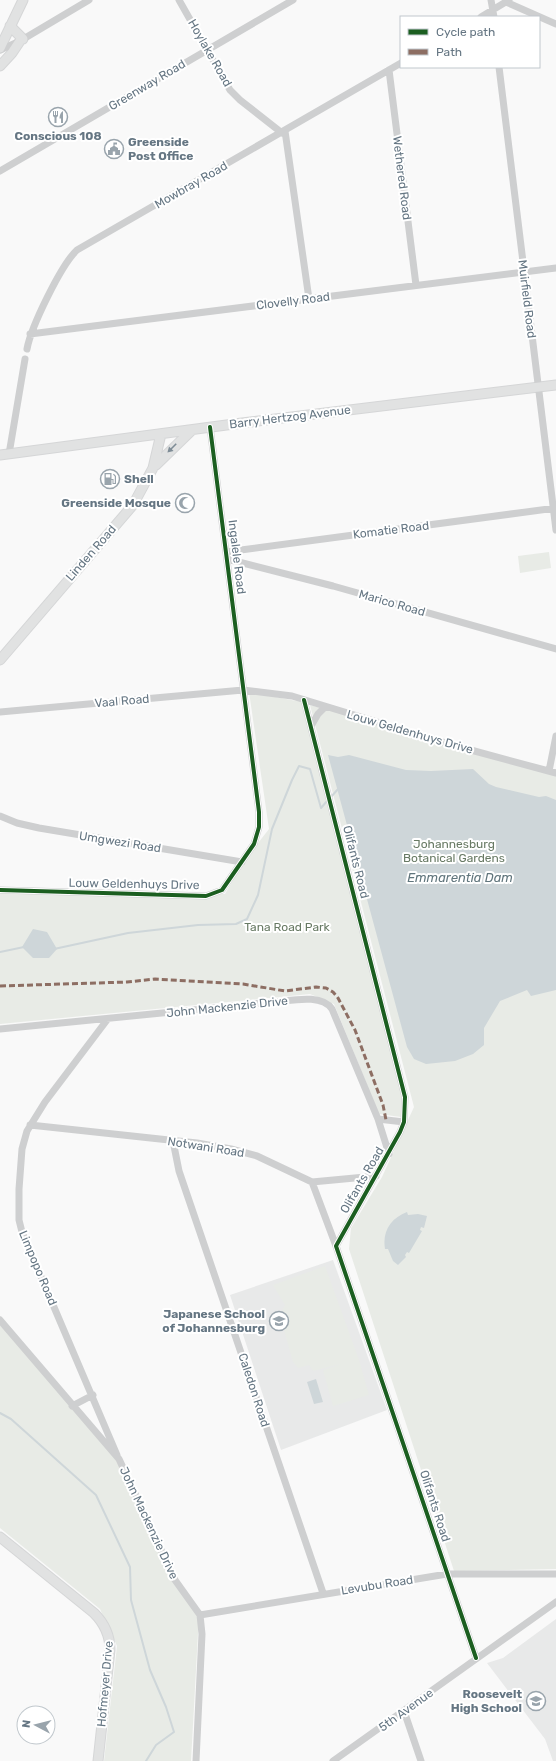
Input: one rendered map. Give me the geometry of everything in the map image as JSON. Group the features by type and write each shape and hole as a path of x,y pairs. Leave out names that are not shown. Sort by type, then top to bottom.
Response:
{"main road":[{"path":"0,49 23,0"},
{"path":"0,66 21,40 10,26"},
{"name":"Barry Hertzog Avenue","path":"5,455 210,427 556,385"},
{"path":"153,468 192,430"},
{"name":"Linden Road","path":"0,660 133,505 153,468 161,434"},
{"name":"Hofmeyer Drive","path":"0,1537 94,1613 106,1629 110,1642 110,1650 98,1761"}],"street":[{"path":"0,49 21,40 89,0"},
{"name":"Hoylake Road","path":"179,0 235,96 283,132"},
{"name":"Greenway Road","path":"0,171 293,0"},
{"path":"491,0 493,14"},
{"path":"493,14 508,1 539,16"},
{"path":"540,16 556,24"},
{"name":"Mowbray Road","path":"27,349 30,334 69,259 77,250 400,64"},
{"name":"Muirfield Road","path":"499,68 523,272 555,508 556,530"},
{"name":"Wethered Road","path":"389,70 416,285"},
{"path":"283,132 309,299"},
{"name":"Clovelly Road","path":"30,334 556,268"},
{"path":"5,455 25,359"},
{"name":"Ingalele Road","path":"210,427 243,690"},
{"name":"Komatie Road","path":"226,552 555,508"},
{"name":"Marico Road","path":"227,559 334,586 556,649"},
{"name":"Louw Geldenhuys Drive","path":"0,890 206,896 222,890 254,844 259,827 259,812 243,690 274,693 304,700 553,772"},
{"name":"Vaal Road","path":"0,712 243,690"},
{"name":"Olifants Road","path":"304,700 403,1087 405,1108 404,1122 389,1154 336,1246"},
{"path":"311,726 318,714 325,707"},
{"path":"553,772 556,736"},
{"name":"Umgwezi Road","path":"0,816 17,823 39,828 242,862"},
{"name":"John Mackenzie Drive","path":"0,1029 106,1020 296,1000 323,1002 332,1009 378,1119 389,1154"},
{"name":"Limpopo Road","path":"106,1020 45,1102 30,1125 22,1149 19,1214 20,1225 119,1459"},
{"path":"378,1119 404,1122"},
{"name":"Notwani Road","path":"30,1125 197,1143 244,1152 312,1182 376,1176"},
{"name":"Caledon Road","path":"173,1141 179,1171 324,1593"},
{"name":"Olifants Road","path":"312,1182 379,1367 476,1658"},
{"name":"John Mackenzie Drive","path":"0,1320 72,1406 119,1459 175,1580 200,1615 202,1634 196,1761"},
{"path":"72,1406 93,1395"},
{"name":"Levubu Road","path":"200,1615 324,1593 447,1574 556,1574"},
{"name":"5th Avenue","path":"334,1761 556,1602"},
{"path":"404,1711 421,1761"}],"shaded area":[{"name":"Japanese School of Johannesburg","path":"333,1260 387,1410 281,1450 230,1295"},
{"name":"Roosevelt High School","path":"556,1619 556,1761 553,1761 545,1739 487,1663 503,1658"}],"green space":[{"path":"549,552 551,568 520,573 518,556"},
{"name":"Tana Road Park","path":"249,692 302,702 402,1093 401,1117 379,1114 334,1004 310,994 0,1024 0,889 225,894 244,861 269,829"},
{"name":"Johannesburg Botanical Gardens","path":"310,705 556,772 556,1569 454,1571 349,1249 351,1228 382,1177 414,1107"},
{"path":"325,1266 359,1360 369,1395 333,1406 323,1370 341,1364 313,1371 309,1365 298,1368 293,1362 284,1330 288,1326 282,1311 285,1305 273,1285"},
{"path":"0,1316 120,1456 167,1571 199,1615 191,1761 104,1761 117,1646 100,1609 0,1528"}],"water":[{"name":"Emmarentia Dam","path":"328,755 338,757 349,755 406,770 431,771 473,769 489,784 496,787 539,797 546,796 556,800 556,990 531,996 527,990 500,1001 484,1028 484,1045 473,1054 455,1061 426,1064 414,1059 407,1047"},
{"path":"33,929 47,932 57,949 49,958 33,958 22,947"},
{"path":"407,1212 408,1215 418,1214 427,1216 424,1228 421,1227 420,1230 422,1231 409,1253 407,1252 405,1255 406,1257 398,1265 393,1261 388,1249 385,1249 385,1236 386,1231 392,1222"},
{"path":"316,1379 323,1402 314,1404 307,1382"}],"waterway":[{"path":"54,949 128,933 198,925 236,924 247,919 258,895 272,829 299,766 310,769 321,808 327,801"},
{"path":"330,798 339,788"},
{"path":"0,952 24,947"},
{"path":"0,1413 11,1419 96,1495 130,1567 131,1600 150,1670 166,1707 174,1732 156,1745 146,1761"}],"marked path":[{"path":"0,986 127,982 155,979 243,984 285,991 316,987 326,988 333,992 338,998 355,1030 383,1105 386,1120"}],"cycle path":[{"path":"0,890 206,896 222,890 254,844 259,827 259,812 210,427"},
{"path":"304,700 405,1097 404,1122 400,1132 336,1246 476,1658"}],"place":[{"name":"Conscious 108","path":"58,117"},
{"name":"Greenside Post Office","path":"114,149"},
{"name":"Shell","path":"110,479"},
{"name":"Greenside Mosque","path":"185,503"},
{"name":"Japanese School of Johannesburg","path":"279,1321"},
{"name":"Roosevelt High School","path":"536,1701"}]}
